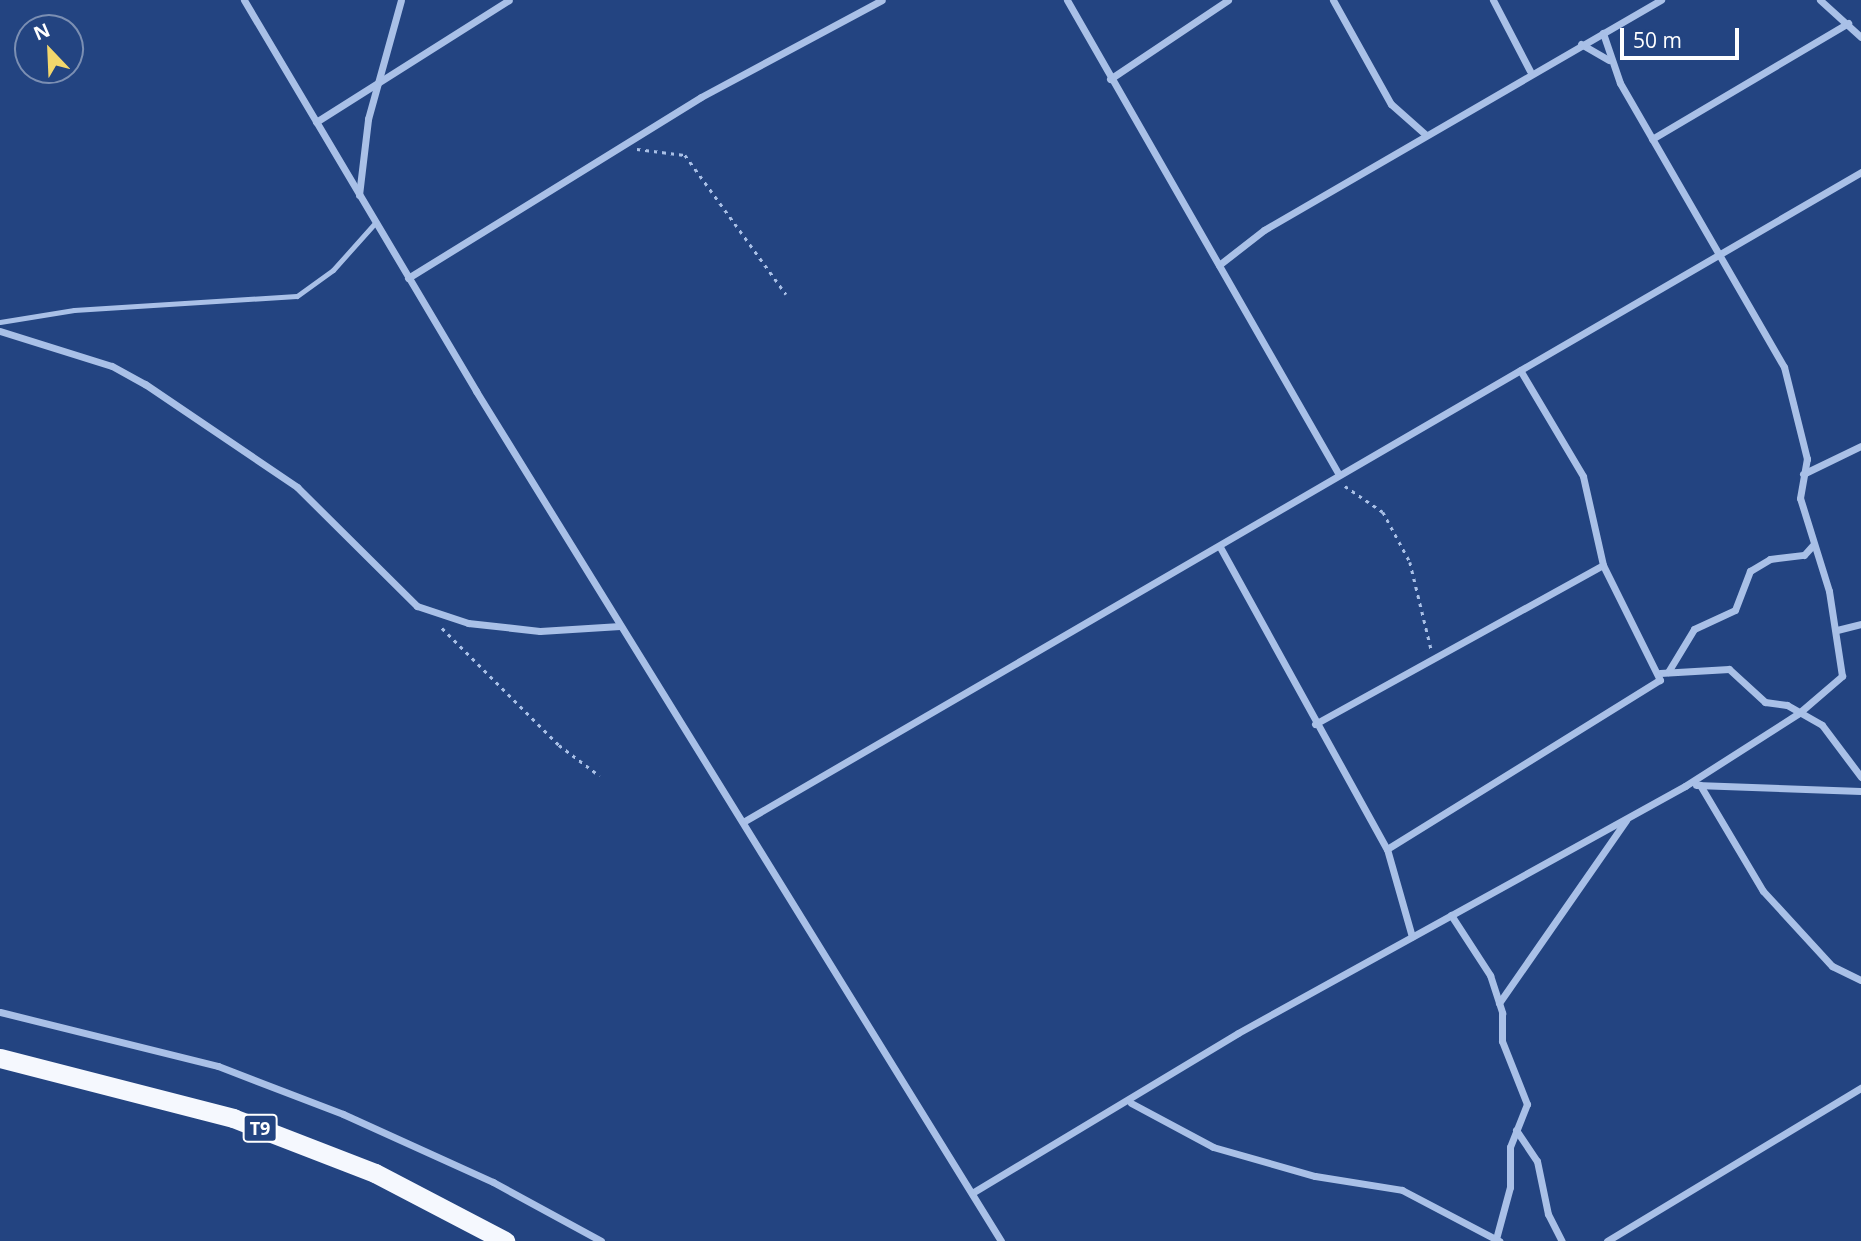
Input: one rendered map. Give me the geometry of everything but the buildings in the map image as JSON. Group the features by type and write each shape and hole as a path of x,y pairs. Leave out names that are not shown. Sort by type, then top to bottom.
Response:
{"highway":[{"name":"T9","path":"0,1058 233,1118 375,1173 505,1241"}],"street":[{"path":"244,0 408,278 620,626 1001,1241"},
{"path":"359,196 377,85 401,0"},
{"path":"316,122 509,0"},
{"path":"408,278 624,145 882,0"},
{"path":"1067,0 1219,265 1334,476"},
{"path":"1110,79 1228,0"},
{"path":"1333,0 1391,104 1425,134"},
{"path":"1493,0 1530,71"},
{"path":"1643,10 1647,0"},
{"path":"1219,265 1264,230 1530,71 1661,0"},
{"path":"1820,0 1861,37"},
{"path":"1652,139 1848,23"},
{"path":"972,1193 1131,1103 1238,1033 1685,786 1799,713 1842,676 1837,630 1800,498 1805,446 1784,367 1609,60 1603,33"},
{"path":"1581,44 1609,60"},
{"path":"743,822 1861,172"},
{"path":"0,331 112,366 145,384 297,487 396,588 433,613 540,631 620,626"},
{"path":"1520,370 1583,477 1603,565 1664,673"},
{"path":"1803,474 1861,446"},
{"path":"1387,849 1651,690 1694,629 1735,610 1750,571 1770,559 1804,555 1813,545"},
{"path":"1220,547 1315,724 1387,849 1412,937"},
{"path":"1315,724 1603,565"},
{"path":"1837,630 1861,624"},
{"path":"1664,673 1730,669 1765,702 1799,713 1822,725 1861,777"},
{"path":"1700,785 1763,891 1832,966 1861,980"},
{"path":"1685,786 1861,790"},
{"path":"1499,1003 1628,817"},
{"path":"1131,1103 1213,1147 1315,1175 1398,1189 1497,1240 1516,1130 1527,1104 1502,1041 1499,1003 1480,952 1451,915"},
{"path":"0,1012 218,1066 343,1114 493,1182 601,1241"},
{"path":"1609,1241 1861,1088"},
{"path":"1516,1130 1537,1161 1548,1214 1562,1241"}],"lane":[{"path":"0,322 61,312 297,296 334,270 375,223"}],"path":[{"path":"624,145 685,155 786,294"},
{"path":"1334,476 1383,512 1418,581 1416,606 1434,658"},
{"path":"433,613 506,695 600,776"}]}
